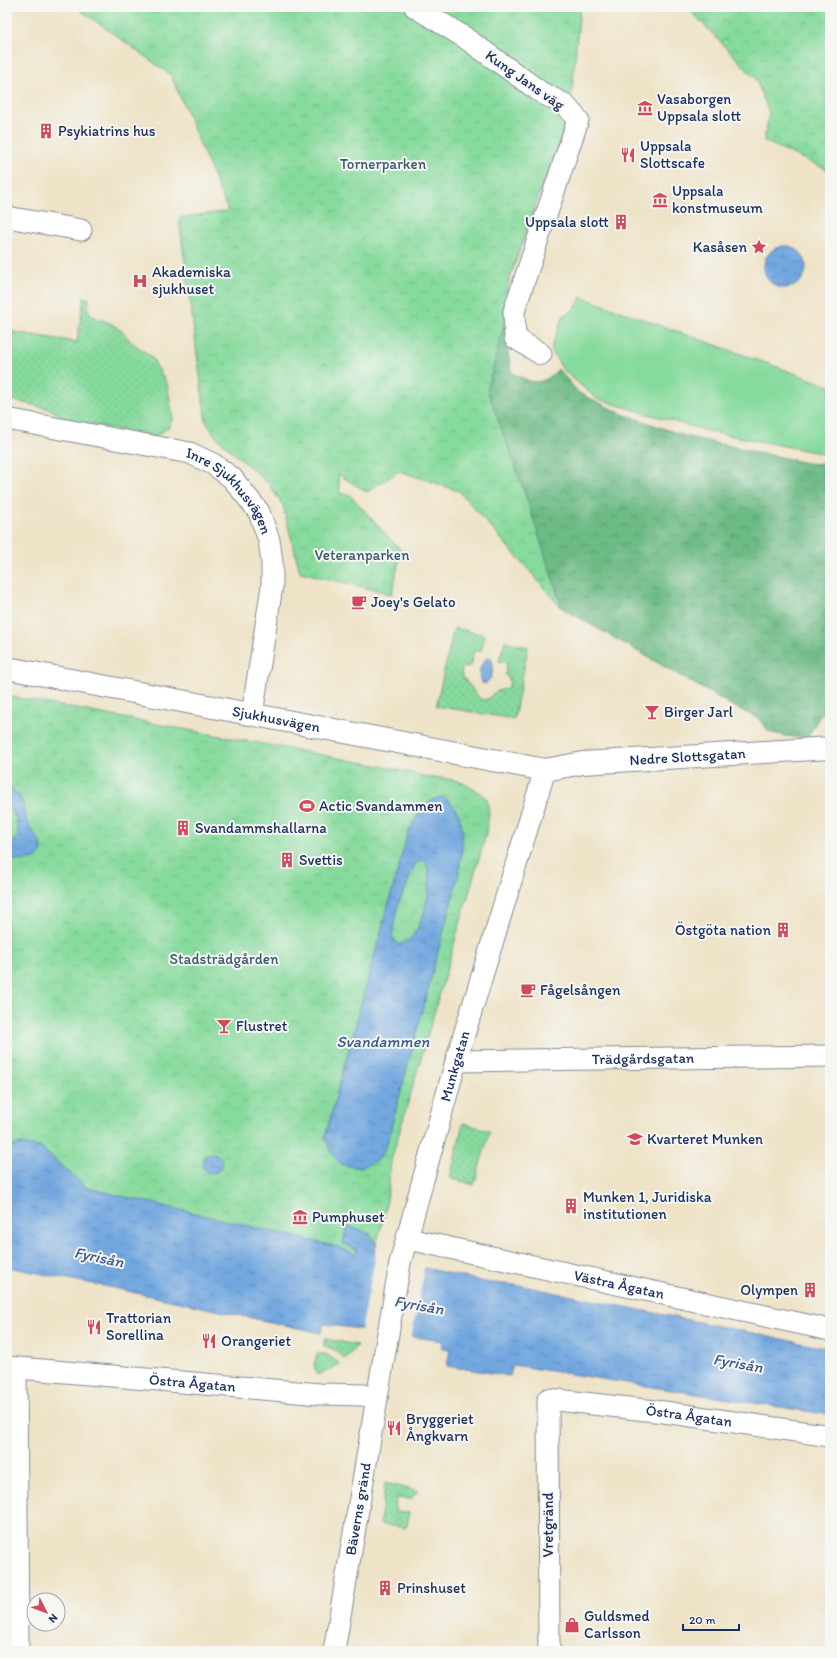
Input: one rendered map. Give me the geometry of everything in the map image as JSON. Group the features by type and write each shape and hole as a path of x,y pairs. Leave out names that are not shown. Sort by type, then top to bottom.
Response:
{"street":[{"name":"Kung Jans väg","path":"415,7 464,37 542,93 564,104 578,120 514,311 515,338 541,354"},
{"path":"7,217 81,230"},
{"name":"Inre Sjukhusvägen","path":"7,420 190,453 213,464 236,482 259,512 269,540 272,562 272,586 252,715"},
{"name":"Sjukhusvägen","path":"7,668 545,770"},
{"name":"Nedre Slottsgatan","path":"545,770 583,763 830,748"},
{"name":"Munkgatan","path":"383,1358 400,1263 408,1239 456,1061 545,770"},
{"name":"Trädgårdsgatan","path":"456,1061 830,1056"},
{"name":"Västra Ågatan","path":"408,1239 830,1330"},
{"name":"Bäverns gränd","path":"334,1651 383,1358"},
{"path":"12,1368 18,1651"},
{"name":"Östra Ågatan","path":"12,1368 320,1394 364,1395 376,1400"},
{"name":"Östra Ågatan","path":"548,1399 664,1412 830,1436"},
{"name":"Vretgränd","path":"548,1399 549,1651"}],"green space":[{"name":"Tornerparken","path":"76,7 580,7 572,90 566,126 508,283 504,324 487,390 525,493 562,608 459,491 399,471 367,492 338,474 340,494 349,494 401,551 392,594 300,572 283,506 269,484 217,438 206,422 179,218 228,211 171,75"},
{"path":"687,7 830,7 830,171 764,141 769,113 756,79"},
{"path":"84,297 89,298 88,310 92,316 112,324 122,331 131,342 151,356 167,384 173,418 169,427 154,437 68,420 50,409 7,399 7,331 77,342"},
{"path":"581,297 830,386 830,455 707,431 597,399 563,370 551,349 563,316 575,309"},
{"path":"504,324 511,372 524,379 536,382 541,381 552,375 558,369 579,393 620,413 685,436 807,463 830,465 830,710 821,714 807,738 785,736 769,732 759,719 733,706 562,608 525,493 487,390"},
{"path":"454,628 485,635 481,651 474,651 470,666 463,667 461,672 462,676 481,700 488,699 495,693 507,688 510,683 508,677 505,675 507,663 499,661 505,641 528,647 514,719 436,706"},
{"name":"Stadsträdgården","path":"7,696 391,768 431,778 443,778 458,781 475,789 487,799 489,813 486,834 391,1161 386,1209 376,1245 370,1234 348,1226 343,1243 357,1250 356,1254 338,1247 87,1188 41,1148 21,1144 7,1148"},
{"path":"463,1123 490,1131 474,1185 450,1178"},
{"path":"325,1339 357,1345 347,1358 344,1358 335,1350 323,1345"},
{"path":"317,1354 326,1354 340,1364 317,1375 314,1365"},
{"path":"385,1483 418,1491 411,1499 396,1498 395,1512 409,1513 407,1526 405,1528 380,1524"}],"water":[{"path":"781,246 789,246 797,249 803,255 806,267 803,279 797,285 789,288 781,288 773,285 767,279 764,271 764,263 767,255 773,249"},
{"path":"487,658 491,658 493,669 490,679 485,684 481,682 479,676 481,666"},
{"path":"7,788 16,792 20,797 27,821 40,843 42,851 35,859 24,861 7,859 7,844 17,838 18,828 15,816 7,806"},
{"name":"Svandammen","path":"443,797 452,804 461,821 462,852 459,873 386,1147 378,1160 360,1168 341,1164 331,1152 325,1137 407,836 420,811 436,799","holes":["425,860 428,869 429,889 421,920 412,937 408,941 399,945 392,936 398,905 416,863"]},
{"name":"Fyrisån","path":"21,1144 41,1148 87,1188 338,1247 356,1254 357,1250 343,1243 347,1226 370,1234 376,1245 374,1255 423,1274 425,1268 485,1282 523,1286 830,1349 830,1415 513,1365 510,1376 447,1366 450,1350 442,1349 443,1341 324,1324 321,1333 114,1288 7,1267 7,1148"},
{"path":"208,1153 216,1153 222,1159 222,1167 216,1173 208,1173 202,1167 202,1159"}],"pier":[{"path":"376,1254 424,1273 411,1339 361,1331"}],"place":[{"name":"Vasaborgen Uppsala slott","path":"645,108"},
{"name":"Psykiatrins hus","path":"46,131"},
{"name":"Uppsala Slottscafe","path":"628,155"},
{"name":"Uppsala konstmuseum","path":"660,200"},
{"name":"Uppsala slott","path":"621,222"},
{"name":"Kasåsen","path":"759,247"},
{"name":"Akademiska sjukhuset","path":"140,281"},
{"name":"Joey's Gelato","path":"359,602"},
{"name":"Birger Jarl","path":"652,712"},
{"name":"Actic Svandammen","path":"307,806"},
{"name":"Svandammshallarna","path":"183,828"},
{"name":"Svettis","path":"287,860"},
{"name":"Östgöta nation","path":"783,930"},
{"name":"Fågelsången","path":"528,990"},
{"name":"Flustret","path":"224,1026"},
{"name":"Kvarteret Munken","path":"635,1139"},
{"name":"Munken 1, Juridiska institutionen","path":"571,1206"},
{"name":"Pumphuset","path":"300,1217"},
{"name":"Olympen","path":"810,1290"},
{"name":"Trattorian Sorellina","path":"94,1327"},
{"name":"Orangeriet","path":"209,1341"},
{"name":"Bryggeriet Ångkvarn","path":"394,1428"},
{"name":"Prinshuset","path":"385,1588"},
{"name":"Guldsmed Carlsson","path":"572,1625"}],"park label":[{"name":"Veteranparken","path":"362,555"}]}
